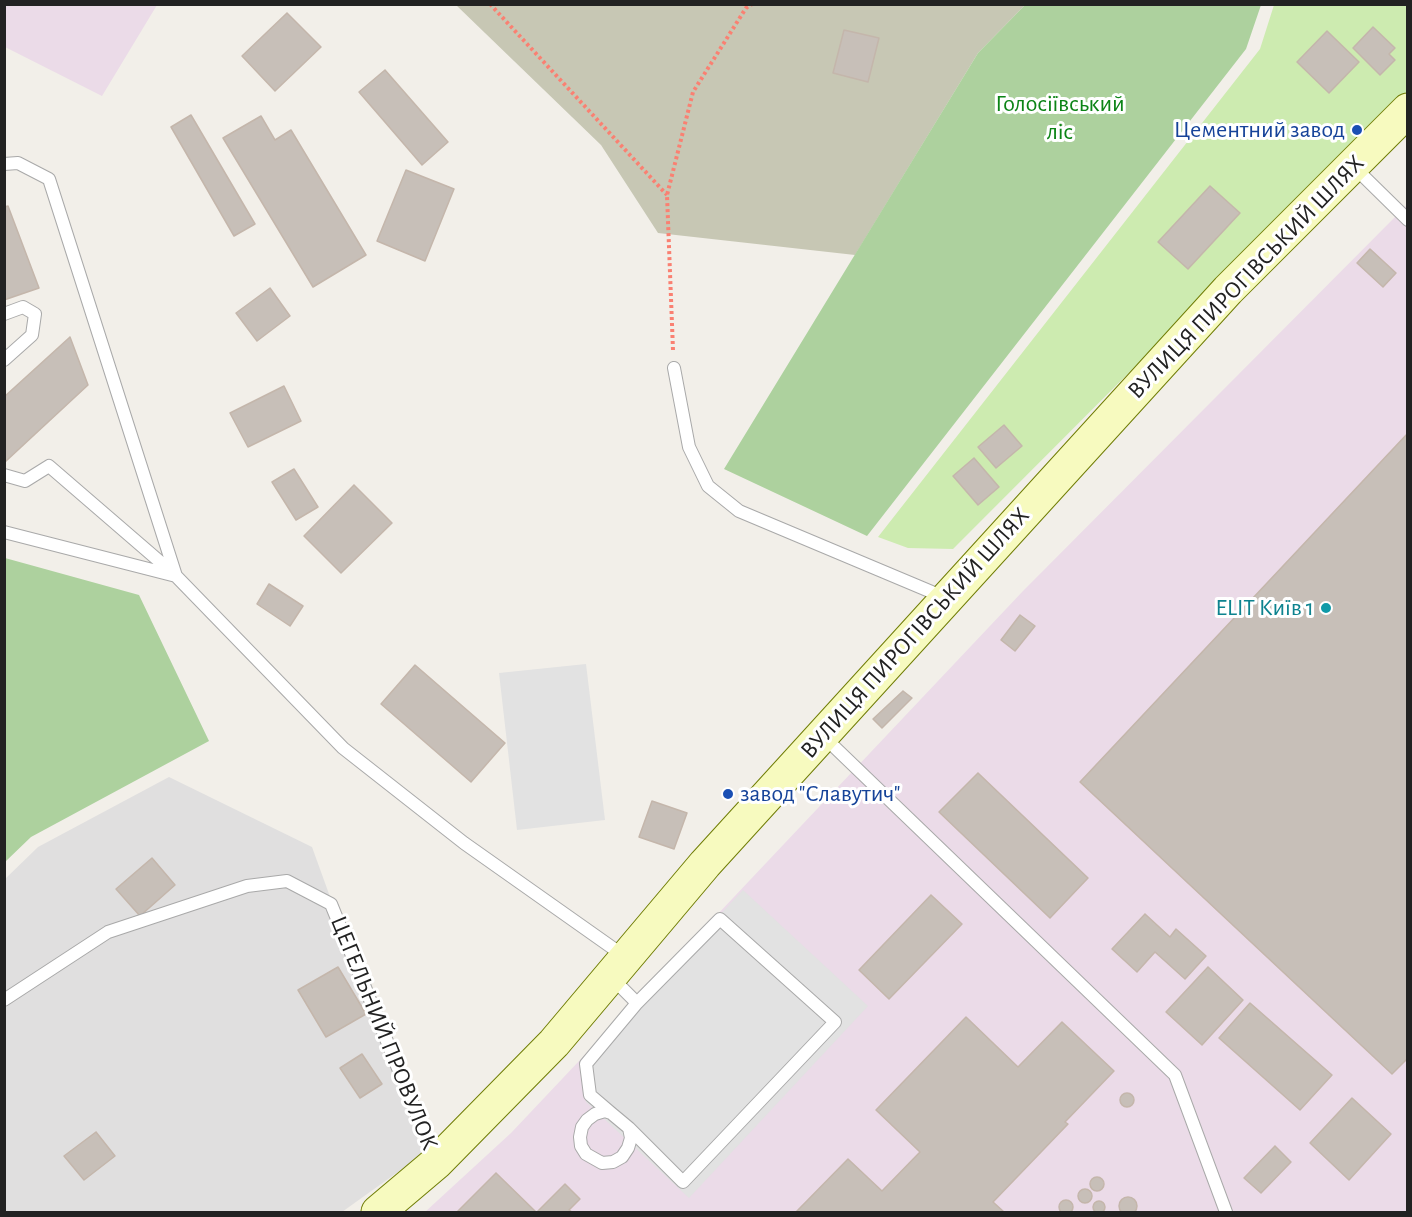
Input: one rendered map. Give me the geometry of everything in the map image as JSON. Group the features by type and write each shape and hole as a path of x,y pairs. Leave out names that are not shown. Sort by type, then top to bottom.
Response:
{"street":[{"name":"ВУЛИЦЯ ПИРОГІВСЬКИЙ ШЛЯХ","path":"378,1212 436,1163 554,1043 705,864 1228,290 1407,110"}],"lane":[{"path":"4,164 18,163 49,179 176,576"},
{"path":"1352,165 1405,216"},
{"path":"4,314 23,307 35,314 32,335 4,360"},
{"path":"674,368 689,447 708,486 739,511 946,599"},
{"path":"4,475 25,482 49,465 176,576 343,748 619,968 637,1003"},
{"path":"4,532 176,576"},
{"path":"822,735 1175,1075 1226,1212"},
{"name":"ЦЕГЕЛЬНИЙ ПРОВУЛОК","path":"4,1000 108,932 248,886 287,881 331,904 436,1163"},
{"path":"720,920 835,1023 683,1182 629,1128 590,1095 586,1064 637,1003 720,920"},
{"path":"611,1113 605,1111 595,1114 582,1128 581,1146 586,1154 602,1163 613,1162 628,1148 631,1138 629,1128"}],"path":[{"path":"490,4 667,195"},
{"path":"674,368 667,195 693,92 746,8 752,4"}],"shaded area":[{"path":"4,5 157,5 102,96 5,47"},
{"path":"456,5 1025,5 978,53 855,255 658,233 601,145"},
{"path":"1407,205 1407,1212 425,1212 511,1133 1023,591"},
{"path":"586,664 605,820 517,830 499,673"},
{"path":"169,777 312,847 423,1154 342,1212 5,1212 5,879 38,847"},
{"path":"743,890 868,1006 689,1198 586,1102 580,1065"}],"green space":[{"name":"Голосіївський ліс","path":"1025,5 1261,5 1246,49 867,536 724,469 978,53"},
{"path":"1274,5 1407,5 1407,94 953,549 908,548 878,537 1260,49"},
{"path":"5,558 139,595 209,741 31,837 5,862"}],"building":[{"path":"287,13 321,47 275,91 242,56"},
{"path":"1373,27 1395,48 1389,54 1395,60 1380,75 1353,48"},
{"path":"844,30 879,38 868,82 833,73"},
{"path":"1327,31 1359,62 1329,93 1297,62"},
{"path":"385,70 448,142 422,165 359,92"},
{"path":"191,115 255,224 234,236 171,127"},
{"path":"261,116 275,140 291,130 366,255 313,287 223,138"},
{"path":"406,170 454,189 425,261 377,241"},
{"path":"1210,186 1240,213 1188,269 1158,242"},
{"path":"8,206 39,288 4,300 4,207"},
{"path":"1370,249 1396,273 1383,287 1357,263"},
{"path":"270,288 290,316 257,341 236,313"},
{"path":"70,337 88,385 5,462 4,397"},
{"path":"284,386 301,421 248,447 230,413"},
{"path":"1004,425 1022,446 996,468 978,447"},
{"name":"ELIT Київ 1","path":"1408,433 1408,1058 1392,1074 1080,782"},
{"path":"974,458 999,487 978,505 953,476"},
{"path":"294,469 318,507 296,520 272,482"},
{"path":"354,485 392,523 341,573 304,536"},
{"path":"269,584 303,606 290,626 257,604"},
{"path":"1020,615 1035,626 1015,651 1001,640"},
{"path":"415,665 505,743 471,782 381,704"},
{"path":"903,691 912,698 882,728 873,719"},
{"path":"978,773 1088,878 1050,918 939,812"},
{"path":"652,801 687,813 674,849 639,837"},
{"path":"152,858 175,885 140,916 116,889"},
{"path":"931,895 962,924 889,999 859,970"},
{"path":"1145,914 1170,937 1176,929 1206,956 1185,979 1155,952 1137,972 1112,949"},
{"path":"338,967 366,1014 326,1037 298,990"},
{"path":"1208,967 1243,1000 1202,1045 1166,1012"},
{"path":"1250,1003 1332,1075 1300,1110 1219,1038"},
{"path":"966,1017 1018,1067 1062,1022 1114,1071 1065,1122 1068,1124 993,1202 1004,1212 796,1212 848,1159 882,1191 920,1152 876,1110"},
{"path":"362,1054 382,1084 360,1098 340,1068"},
{"path":"1127,1093 1132,1095 1134,1100 1132,1105 1127,1107 1122,1105 1120,1100 1122,1095"},
{"path":"1352,1098 1391,1134 1349,1180 1310,1143"},
{"path":"96,1132 115,1156 84,1180 64,1156"},
{"path":"1275,1146 1291,1162 1261,1193 1244,1178"},
{"path":"496,1173 536,1212 457,1212"},
{"path":"1097,1177 1102,1179 1104,1184 1102,1189 1097,1191 1092,1189 1090,1184 1092,1179"},
{"path":"565,1184 580,1199 569,1210 572,1212 537,1212"},
{"path":"1085,1189 1090,1191 1092,1196 1090,1201 1085,1203 1080,1201 1078,1196 1080,1191"},
{"path":"1128,1197 1134,1200 1137,1206 1134,1212 1128,1215 1122,1212 1119,1206 1122,1200"},
{"path":"1066,1200 1071,1202 1073,1207 1071,1212 1066,1214 1061,1212 1059,1207 1061,1202"},
{"path":"1101,1201 1104,1202 1104,1212 1097,1213 1094,1212 1093,1205 1094,1202"}],"place":[{"name":"Цементний завод","path":"1357,130"},
{"name":"ELIT Київ 1","path":"1326,608"},
{"name":"завод \"Славутич\"","path":"728,794"}]}
